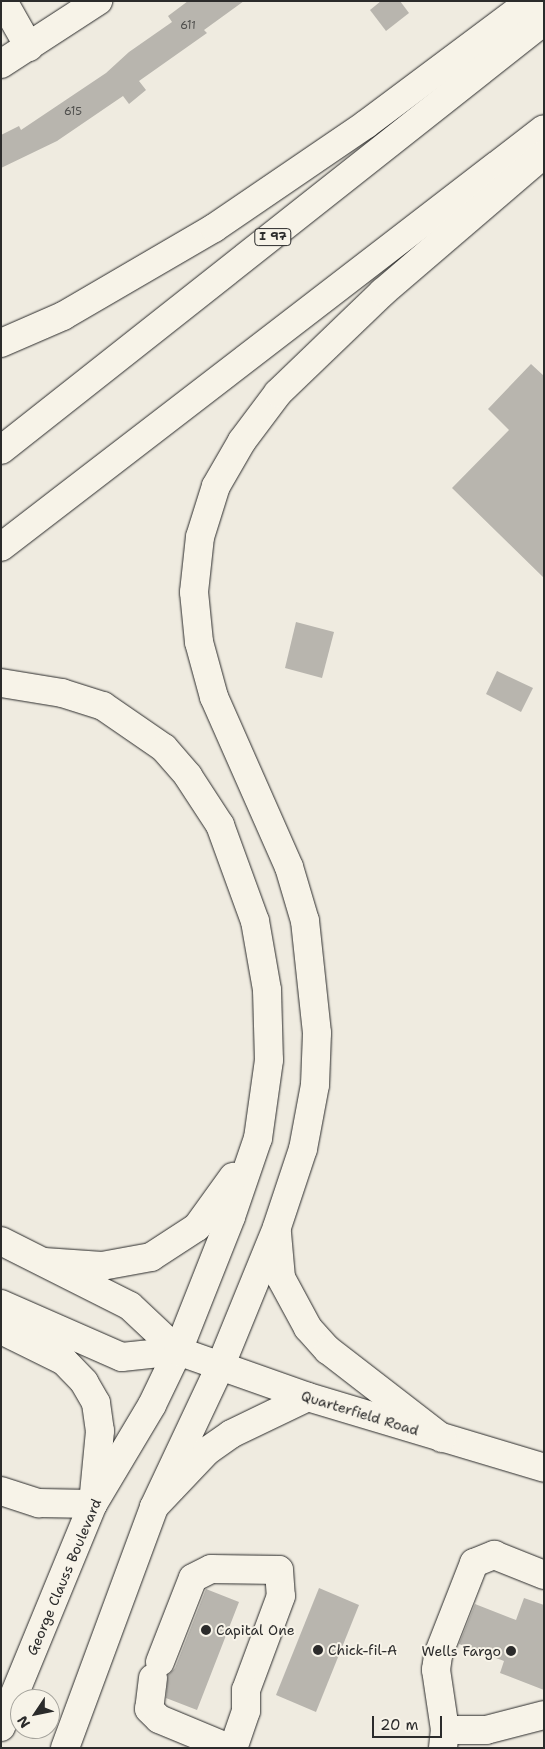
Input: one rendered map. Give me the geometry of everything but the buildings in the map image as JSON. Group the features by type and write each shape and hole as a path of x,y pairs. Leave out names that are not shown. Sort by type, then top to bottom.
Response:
{"main road":[{"path":"3,1 29,46"},
{"path":"1,64 98,1"},
{"path":"1,343 64,316 214,228 365,125 531,1"},
{"name":"I 97","path":"1,450 544,21"},
{"path":"1,547 544,129"},
{"path":"65,1748 154,1507 220,1367 276,1226 303,1149 315,1085 317,1033 314,979 305,921 289,867 214,697 199,642 194,592 200,537 216,486 242,441 278,393 383,292 544,154"},
{"path":"1,683 62,692 103,706 164,748 188,776 220,825 256,921 267,990 269,1060 258,1138 213,1209 174,1246 151,1257 111,1265 44,1262"},
{"name":"George Clauss Boulevard","path":"1,1727 93,1504 152,1405 178,1351 231,1217 258,1138"},
{"path":"276,1226 280,1278 308,1328 328,1350 442,1438"},
{"name":"Quarterfield Road","path":"1,1241 130,1306 178,1351 308,1398 544,1468"},
{"name":"Quarterfield Road","path":"1,1304 122,1358 178,1351"},
{"path":"1,1330 64,1361 88,1388 96,1404 100,1431 93,1504 39,1503 1,1492"},
{"path":"154,1507 207,1451 227,1437 308,1398"},
{"path":"544,1575 494,1555 474,1563 437,1662 436,1682 444,1739 544,1715"},
{"path":"229,1748 158,1719 149,1709 156,1670 193,1578 211,1569 279,1570 282,1596 246,1690 246,1711 233,1748"}],"place":[{"name":"Capital One","path":"206,1630"},
{"name":"Chick-fil-A","path":"318,1650"},
{"name":"Wells Fargo","path":"511,1651"}]}
